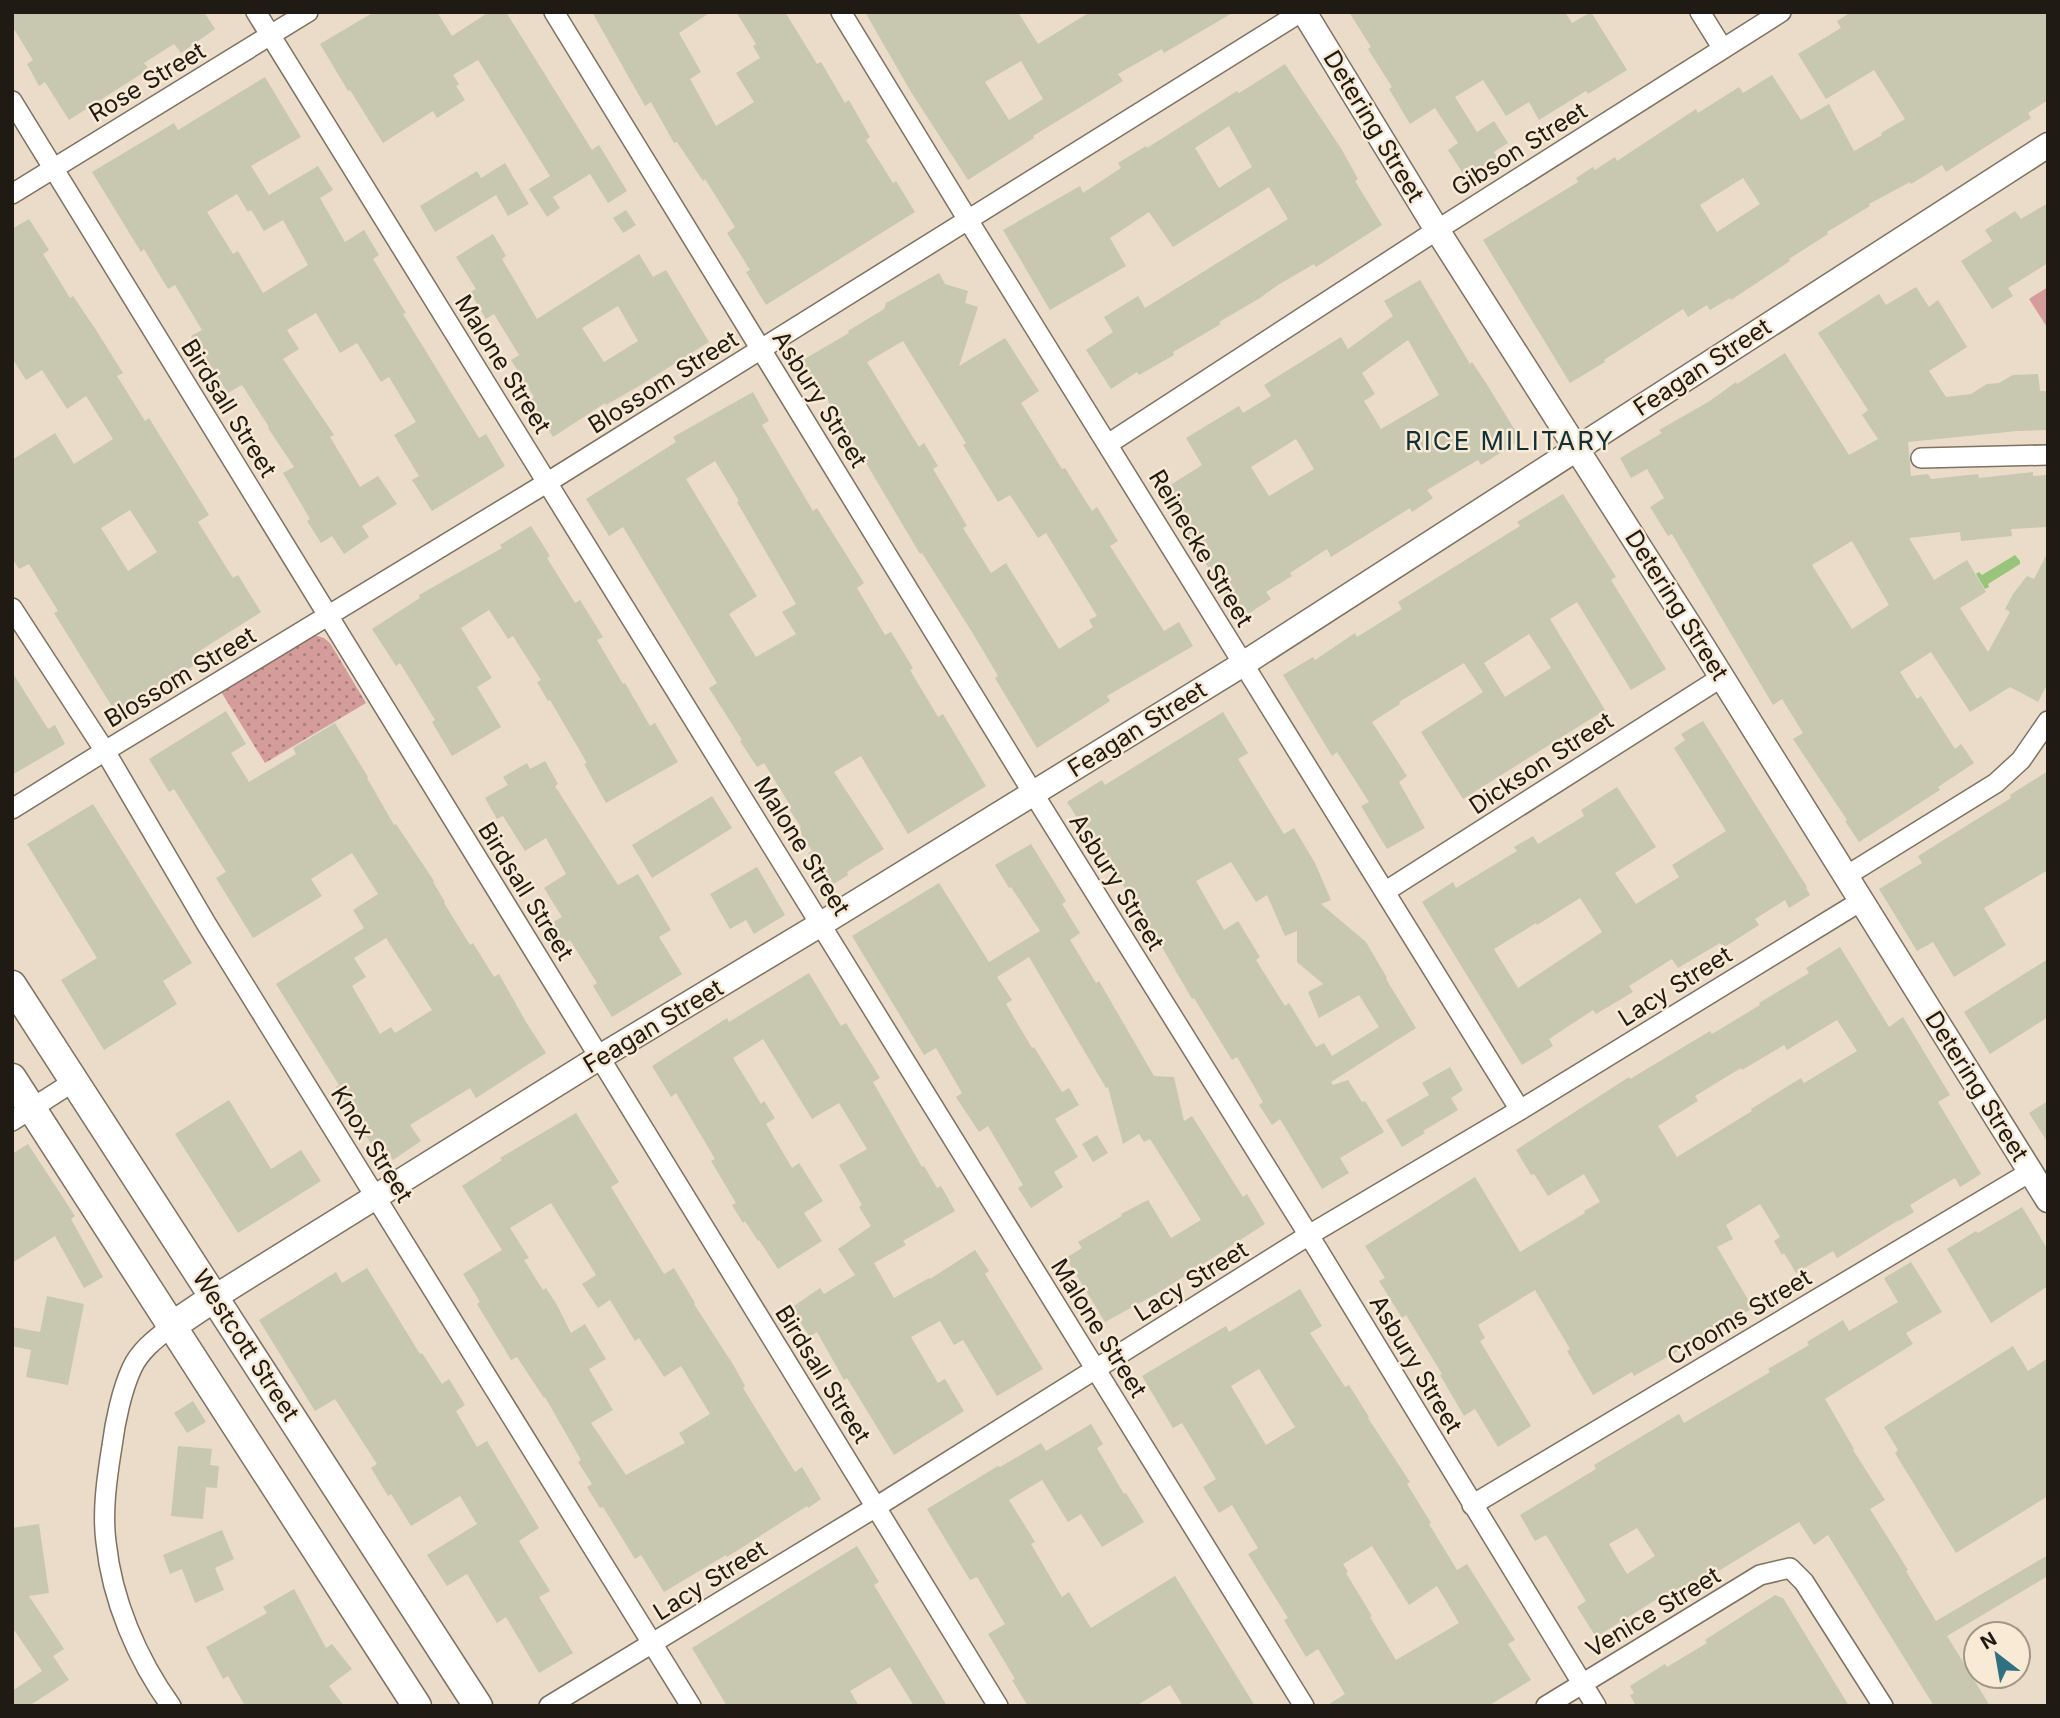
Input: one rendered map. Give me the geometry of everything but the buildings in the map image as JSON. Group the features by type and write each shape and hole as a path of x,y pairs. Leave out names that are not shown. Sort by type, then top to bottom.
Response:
{"main road":[{"name":"Westcott Street","path":"12,985 478,1706"},
{"name":"Westcott Street","path":"12,1078 22,1114 172,1325 417,1706"},
{"path":"172,1325 215,1297"}],"street":[{"name":"Malone Street","path":"256,12 1304,1706"},
{"name":"Rose Street","path":"12,194 308,12"},
{"name":"Asbury Street","path":"554,12 1596,1706"},
{"name":"Reinecke Street","path":"841,12 1520,1110"},
{"name":"Blossom Street","path":"12,809 548,482 1303,12"},
{"name":"Detering Street","path":"1303,12 1437,230 1722,677 2048,1199"},
{"path":"1700,12 1723,49"},
{"name":"Gibson Street","path":"1108,444 1437,230 1781,12"},
{"name":"Birdsall Street","path":"12,101 998,1706"},
{"name":"Feagan Street","path":"215,1297 600,1057 1243,664 2048,145"},
{"path":"1921,458 2048,455"},
{"name":"Knox Street","path":"12,608 105,751 207,925 691,1706"},
{"name":"Dickson Street","path":"1386,891 1722,677"},
{"path":"1846,876 1996,783 2021,760 2048,721"},
{"name":"Lacy Street","path":"549,1706 876,1507 1309,1236 1861,901"},
{"path":"22,1114 73,1082"},
{"name":"Crooms Street","path":"1472,1505 2030,1172"},
{"path":"171,1706 160,1691 130,1633 114,1586 105,1541 106,1481 115,1422 132,1366 151,1343 172,1325"},
{"name":"Venice Street","path":"1546,1706 1760,1575 1790,1569 1804,1582 1883,1706"}],"shaded area":[{"path":"2048,287 2048,326 2047,327 2029,299"},
{"path":"2015,555 2020,564 1988,584 1989,587 1985,589 1976,574 1979,572 1982,575"},
{"path":"314,635 330,643 366,703 265,763 220,690"}],"district":[{"name":"RICE MILITARY","path":"1510,440"}]}
